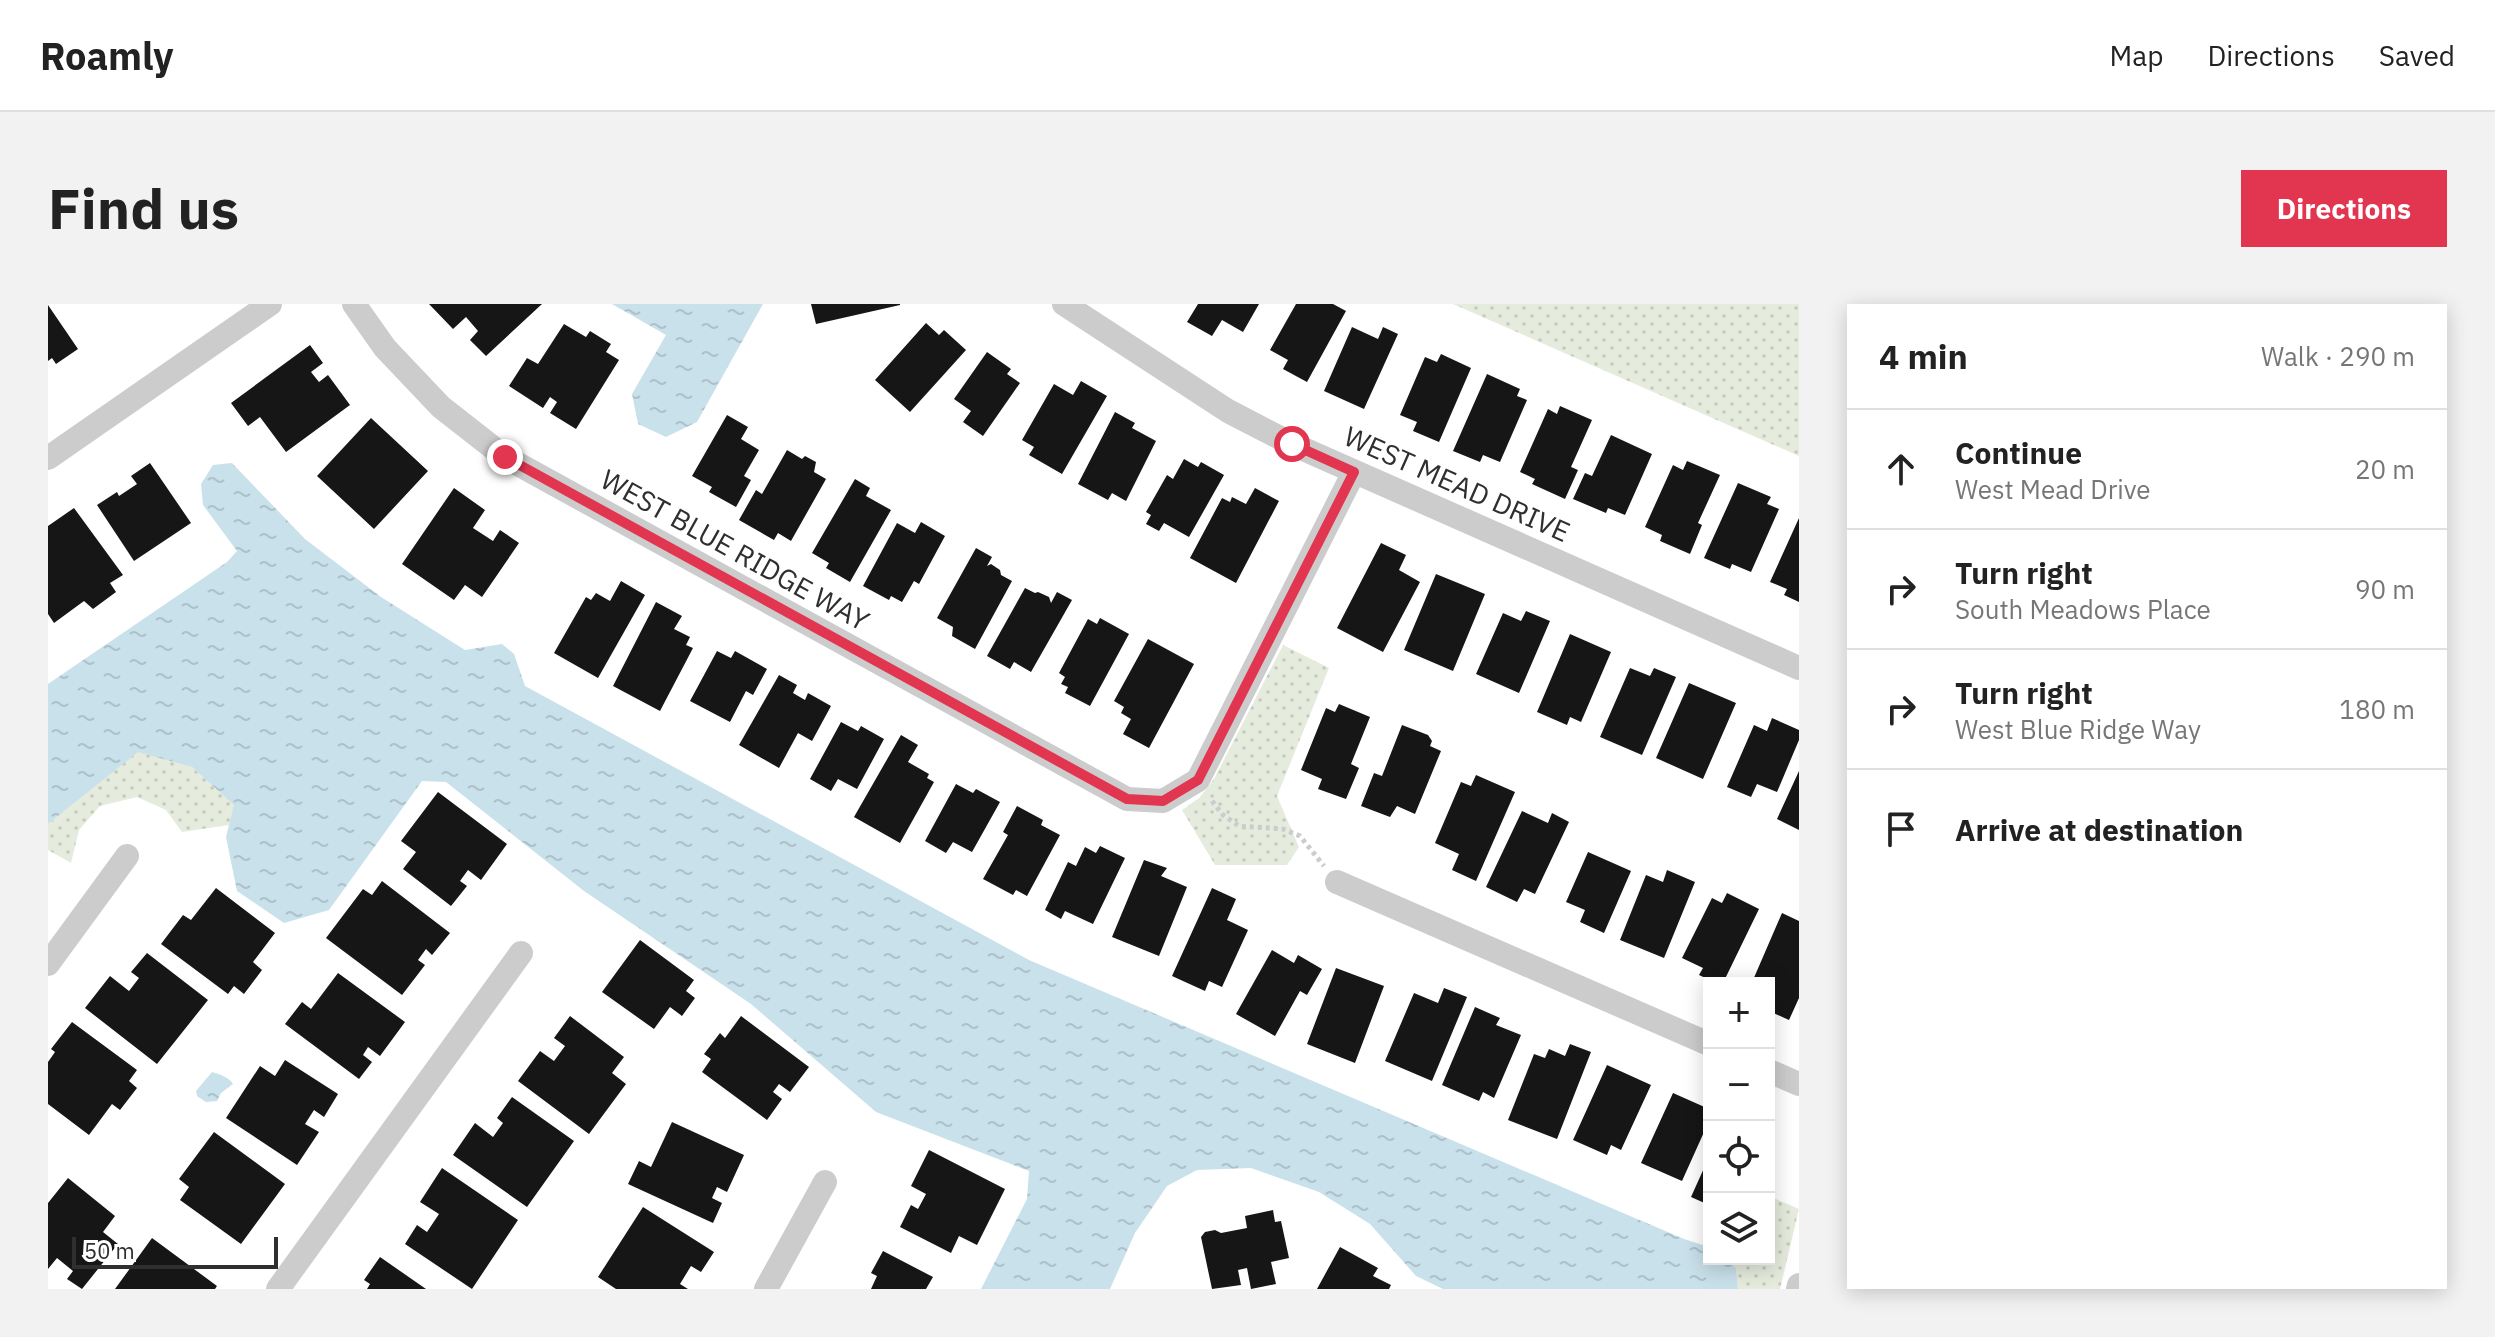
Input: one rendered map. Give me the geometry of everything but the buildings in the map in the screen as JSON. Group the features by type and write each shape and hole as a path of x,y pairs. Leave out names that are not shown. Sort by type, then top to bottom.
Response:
{"street":[{"path":"48,458 270,304"},
{"name":"WEST BLUE RIDGE WAY","path":"354,304 385,348 441,407 505,457 1127,799 1163,801 1198,780"},
{"name":"WEST MEAD DRIVE","path":"1064,304 1228,411 1354,472 1799,668"},
{"path":"1198,780 1354,472"},
{"path":"48,964 127,856"},
{"path":"1337,882 1703,1041"},
{"path":"278,1289 521,953"},
{"path":"1775,1074 1799,1084"},
{"path":"766,1289 825,1182"}],"path":[{"path":"1198,780 1223,815 1239,826 1283,829 1300,836 1337,882"}],"green space":[{"path":"1453,304 1799,304 1799,456"},
{"path":"1283,645 1329,668 1277,796 1299,847 1287,865 1215,865 1182,810 1199,798 1214,779"},
{"path":"138,751 192,767 235,805 229,825 182,832 166,810 137,797 100,806 79,830 71,863 48,850 48,824"},
{"path":"1775,1199 1799,1209 1780,1289 1738,1289 1733,1265 1775,1265"}],"water":[{"path":"612,304 763,304 697,422 666,437 638,424 632,394 666,335"},
{"path":"232,463 305,539 381,597 465,650 502,644 514,654 525,686 1029,960 1703,1245 1703,1265 1733,1265 1738,1289 1443,1289 1416,1276 1370,1224 1319,1192 1251,1168 1197,1170 1167,1186 1135,1233 1110,1289 981,1289 1027,1199 1029,1171 876,1112 751,1004 584,891 446,782 422,781 329,910 284,923 237,891 226,837 234,805 192,767 138,752 48,824 48,684 227,562 237,551 203,505 201,484 213,465"},
{"path":"212,1072 233,1084 221,1093 217,1101 206,1102 197,1096 196,1091"}],"route":[{"path":"505,457 1127,799 1163,801 1198,780 1354,472 1292,444"}]}
